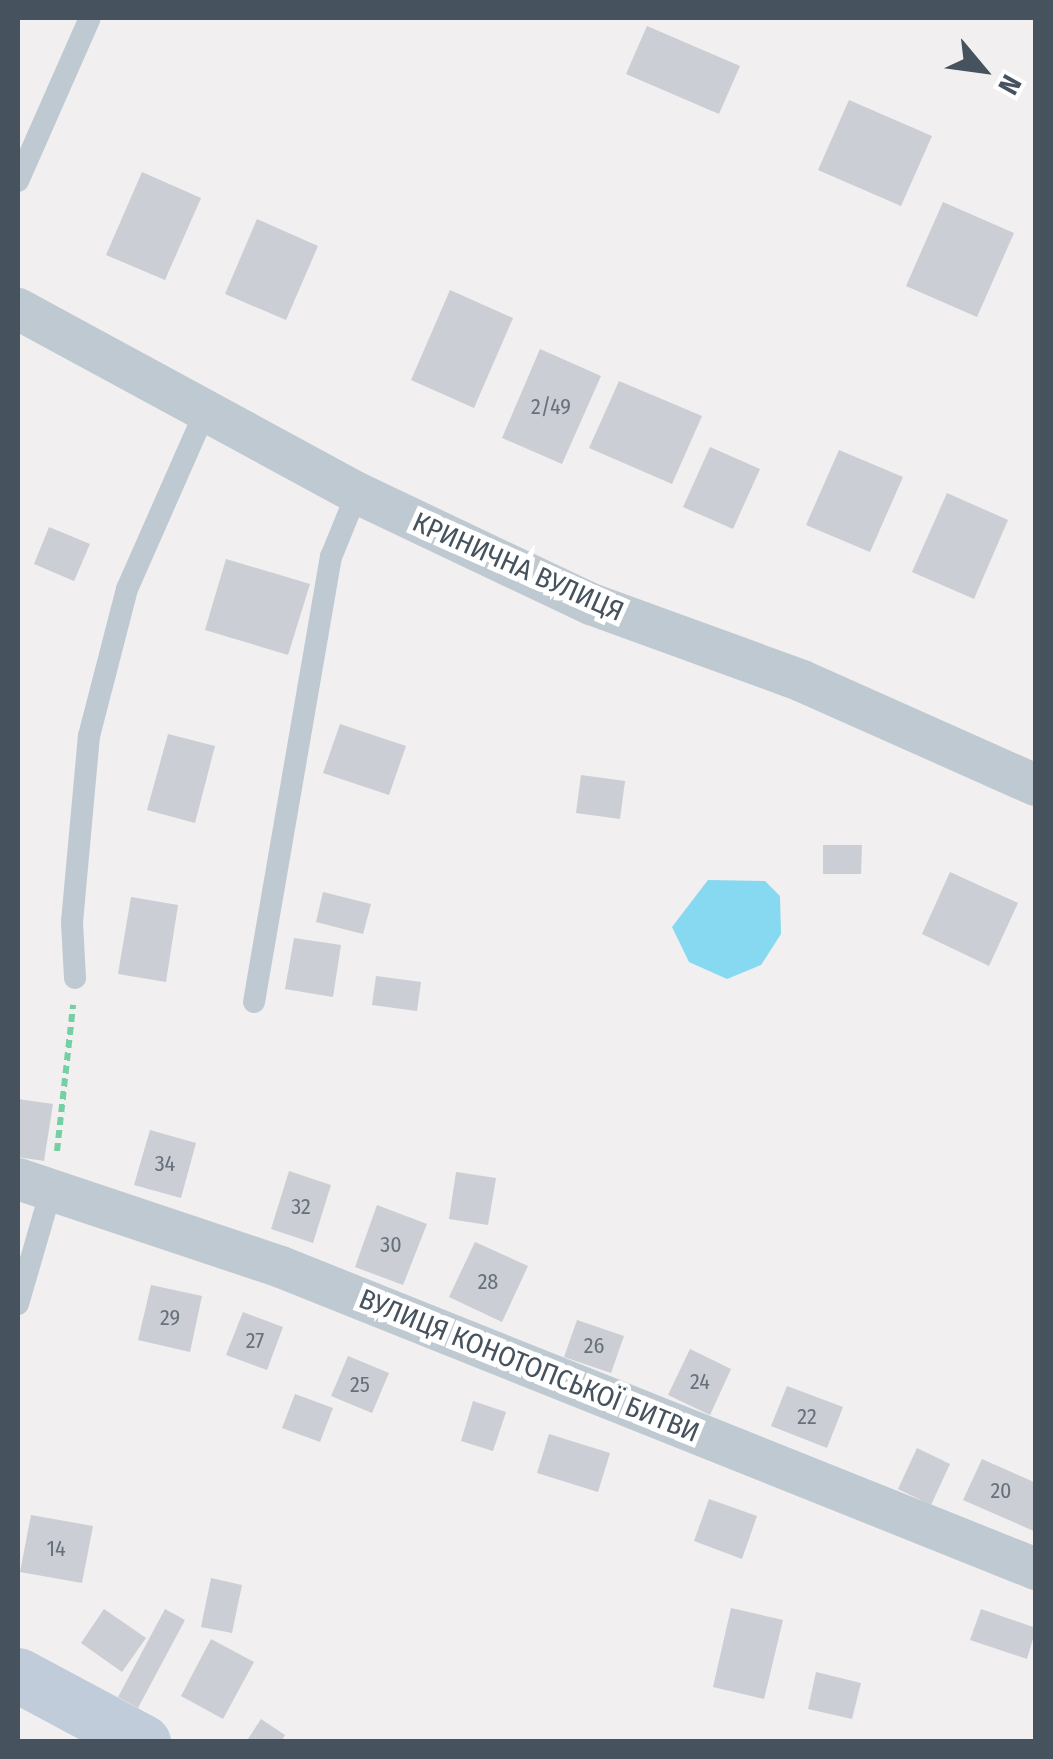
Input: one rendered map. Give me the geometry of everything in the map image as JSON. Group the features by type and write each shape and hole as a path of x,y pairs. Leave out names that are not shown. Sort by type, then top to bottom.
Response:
{"main road":[{"path":"18,1675 143,1742"}],"street":[{"name":"КРИНИЧНА ВУЛИЦЯ","path":"18,309 357,492 592,604 802,681 1036,786"},
{"name":"ВУЛИЦЯ КОНОТОПСЬКОЇ БИТВИ","path":"35,1183 299,1274 1036,1569"}],"lane":[{"path":"18,181 90,18"},
{"path":"74,978 72,922 89,736 127,590 205,412"},
{"path":"254,1002 332,557 357,492"},
{"path":"18,1304 35,1183"}],"path":[{"path":"35,1183 74,978"}],"water":[{"path":"708,880 765,881 780,896 781,934 761,965 727,979 689,962 672,927"}],"building":[{"path":"647,26 740,66 719,114 626,74"},
{"path":"849,100 932,136 901,206 818,170"},
{"path":"142,172 201,198 165,280 106,255"},
{"path":"943,202 1014,233 977,317 906,286"},
{"path":"257,219 318,246 286,320 225,294"},
{"path":"450,290 513,318 474,408 411,380"},
{"path":"540,349 601,376 562,464 502,438"},
{"path":"619,381 702,416 672,484 589,448"},
{"path":"710,447 760,469 733,529 683,507"},
{"path":"839,450 903,477 870,552 806,525"},
{"path":"947,493 1008,520 974,599 912,572"},
{"path":"49,527 90,544 74,581 34,564"},
{"path":"226,559 310,584 288,655 205,630"},
{"path":"340,724 406,746 389,795 323,773"},
{"path":"168,734 215,746 195,823 147,810"},
{"path":"581,775 625,781 620,819 576,813"},
{"path":"823,845 862,845 861,874 823,874"},
{"path":"950,872 1018,903 989,966 922,934"},
{"path":"323,892 371,904 363,934 316,922"},
{"path":"131,897 178,905 166,982 118,974"},
{"path":"294,938 341,945 333,997 285,989"},
{"path":"376,976 421,982 417,1011 372,1005"},
{"path":"18,1099 53,1104 44,1161 18,1157"},
{"path":"150,1130 196,1143 181,1198 134,1185"},
{"path":"289,1171 331,1185 313,1243 271,1229"},
{"path":"456,1172 496,1178 488,1225 449,1219"},
{"path":"377,1205 427,1224 403,1285 355,1267"},
{"path":"475,1242 528,1266 502,1322 449,1297"},
{"path":"151,1285 202,1296 190,1352 138,1340"},
{"path":"243,1312 283,1327 267,1370 226,1355"},
{"path":"577,1320 624,1336 611,1373 564,1357"},
{"path":"690,1349 731,1369 710,1415 668,1395"},
{"path":"348,1356 389,1373 372,1413 331,1396"},
{"path":"787,1386 843,1407 827,1448 771,1426"},
{"path":"295,1394 333,1408 320,1442 282,1428"},
{"path":"473,1401 506,1412 493,1451 461,1441"},
{"path":"549,1434 610,1453 598,1492 537,1473"},
{"path":"917,1448 950,1464 931,1505 898,1489"},
{"path":"982,1459 1036,1483 1036,1532 963,1500"},
{"path":"709,1499 757,1516 742,1559 694,1541"},
{"path":"31,1515 93,1526 82,1583 20,1572"},
{"path":"211,1578 242,1585 232,1633 201,1627"},
{"path":"731,1608 783,1620 764,1699 713,1687"},
{"path":"104,1609 146,1638 122,1672 81,1643"},
{"path":"165,1609 185,1620 138,1708 118,1697"},
{"path":"981,1609 1036,1628 1027,1659 970,1640"},
{"path":"211,1639 254,1662 223,1719 181,1696"},
{"path":"816,1672 861,1683 852,1719 808,1709"},
{"path":"261,1719 285,1735 281,1742 246,1742"}]}
